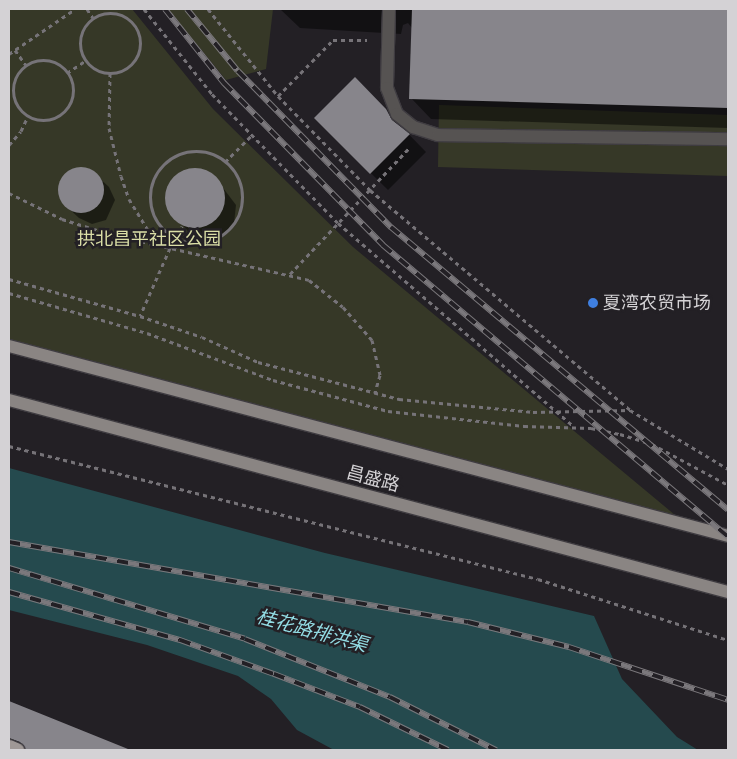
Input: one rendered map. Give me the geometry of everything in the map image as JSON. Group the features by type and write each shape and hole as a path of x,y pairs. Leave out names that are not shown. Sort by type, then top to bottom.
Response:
{"highway":[{"path":"9,748 16,750"}],"main road":[{"name":"昌盛路","path":"9,346 728,536"},
{"name":"昌盛路","path":"9,400 728,592"}],"lane":[{"path":"389,9 387,88 397,114 422,130 438,135 728,140"}],"path":[{"path":"9,54 76,9"},
{"path":"86,9 93,18"},
{"path":"144,9 212,94 338,223 573,426"},
{"path":"208,9 278,96 370,190 630,410 728,468"},
{"path":"111,13 120,15 135,26 139,35 139,53 134,62 126,69 110,73 97,70 86,60 80,45 82,34 93,18 111,13"},
{"path":"278,96 333,40 388,40"},
{"path":"15,50 26,65"},
{"path":"43,60 53,62 67,73 73,91 66,109 49,119 28,116 20,110 13,91 16,77 26,65 43,60"},
{"path":"67,73 86,60"},
{"path":"110,73 109,128 121,176 129,199 151,235 170,248"},
{"path":"9,145 21,131 28,116"},
{"path":"290,274 402,158 422,130"},
{"path":"225,162 252,135"},
{"path":"183,153 212,154 225,162 235,173 241,188 242,204 236,219 227,231 214,240 198,243 176,238 158,224 152,211 150,196 159,169 183,153"},
{"path":"9,193 62,219 170,248 290,274 309,280 327,293 359,323 372,340 380,375 375,394"},
{"path":"140,316 170,248 182,226"},
{"path":"9,279 140,316 202,337 258,362 375,394 460,406 556,412 630,410"},
{"path":"9,293 147,333 273,380 388,411 524,426 573,426 606,431 652,444 728,485"},
{"path":"9,446 538,579 728,640"}],"green space":[{"name":"拱北昌平社区公园","path":"9,9 132,9 213,109 353,247 681,520 9,343"},
{"path":"168,9 273,9 266,69 226,80"},
{"path":"439,105 728,115 728,176 438,167"}],"water":[{"name":"桂花路排洪渠","path":"9,468 325,553 594,616 622,679 677,737 698,750 334,750 297,730 271,699 238,676 147,645 9,610"}],"building":[{"path":"412,9 728,9 728,108 409,99"},
{"path":"355,77 386,109 392,120 410,134 370,174 314,118"},
{"path":"81,167 94,171 100,177 104,190 100,203 94,209 81,213 68,209 62,203 58,190 62,177 68,171"},
{"path":"189,168 201,168 212,173 220,181 225,192 223,210 212,223 201,228 189,228 178,223 170,215 165,204 165,192 170,181 178,173"},
{"path":"9,701 128,750 25,750 20,742 9,738"}],"railway":[{"path":"165,9 224,83 383,245 728,537"},
{"path":"187,9 238,71 391,227 728,510"},
{"path":"9,542 468,622 569,647 728,700"},
{"path":"9,568 245,639 390,697 496,750"},
{"path":"9,592 180,640 360,707 448,750"}],"place":[{"name":"夏湾农贸市场","path":"593,303"}]}
